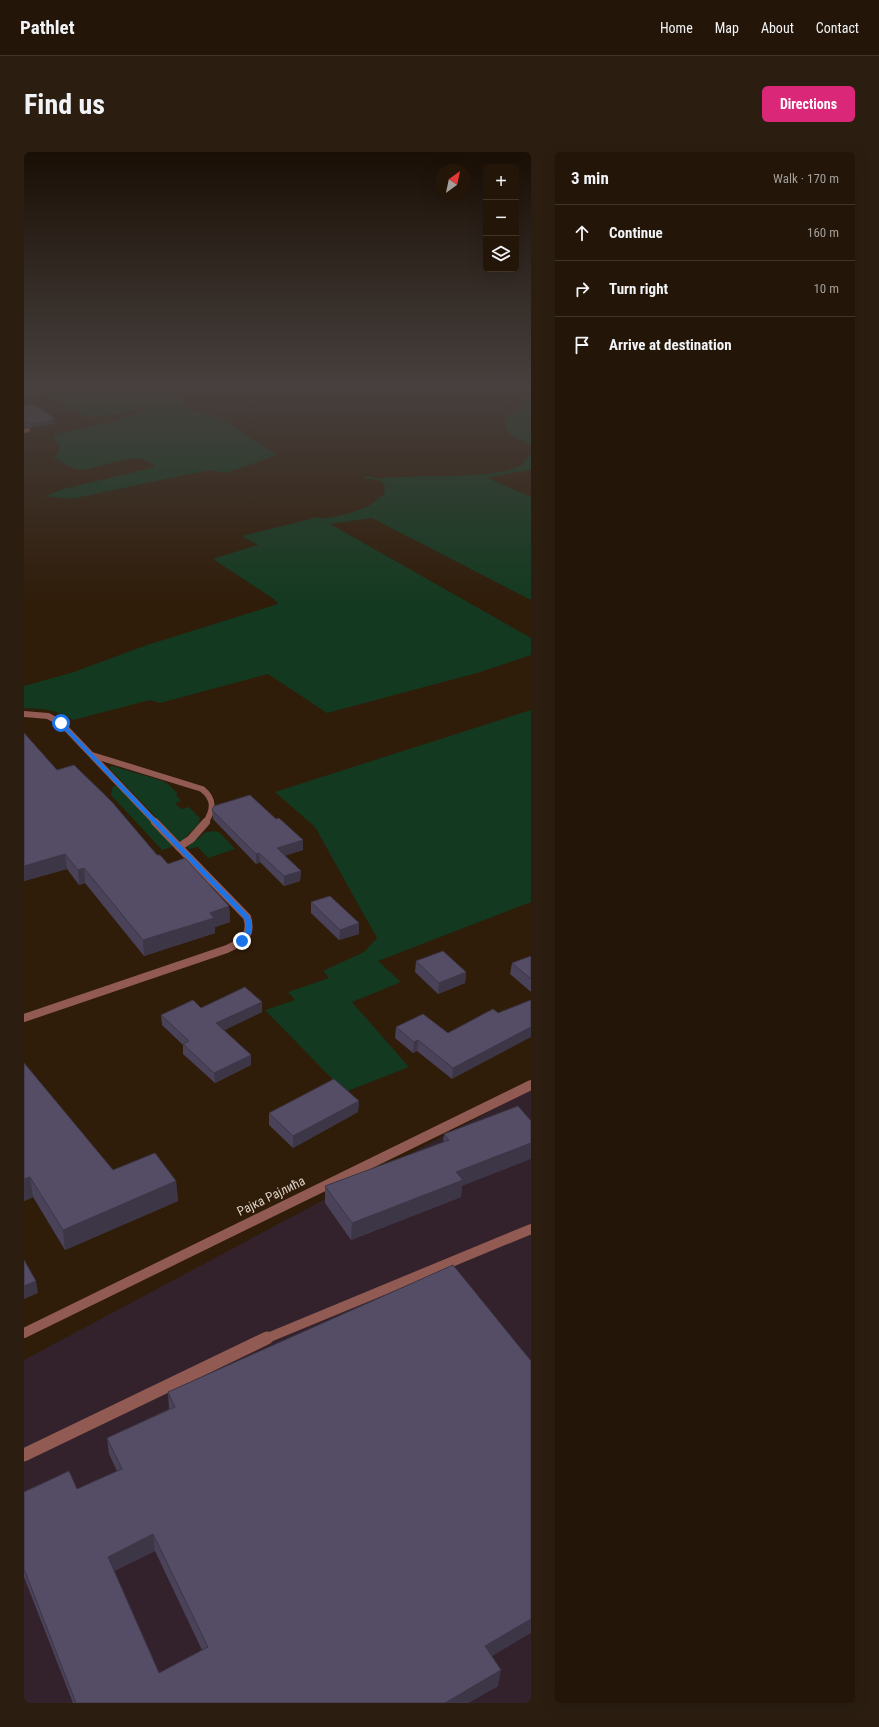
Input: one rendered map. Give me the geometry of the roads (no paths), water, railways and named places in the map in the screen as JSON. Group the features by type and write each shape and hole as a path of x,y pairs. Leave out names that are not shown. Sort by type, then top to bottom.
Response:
{"street":[{"path":"24,714 38,714 56,719 247,917 250,923 248,935 242,941 227,949 24,1018"},
{"path":"92,755 198,786 210,797 211,808 206,824 198,833 179,847"},
{"name":"Рајка Рајлића","path":"24,1333 531,1085"},
{"path":"24,1455 249,1346 531,1229"}]}
